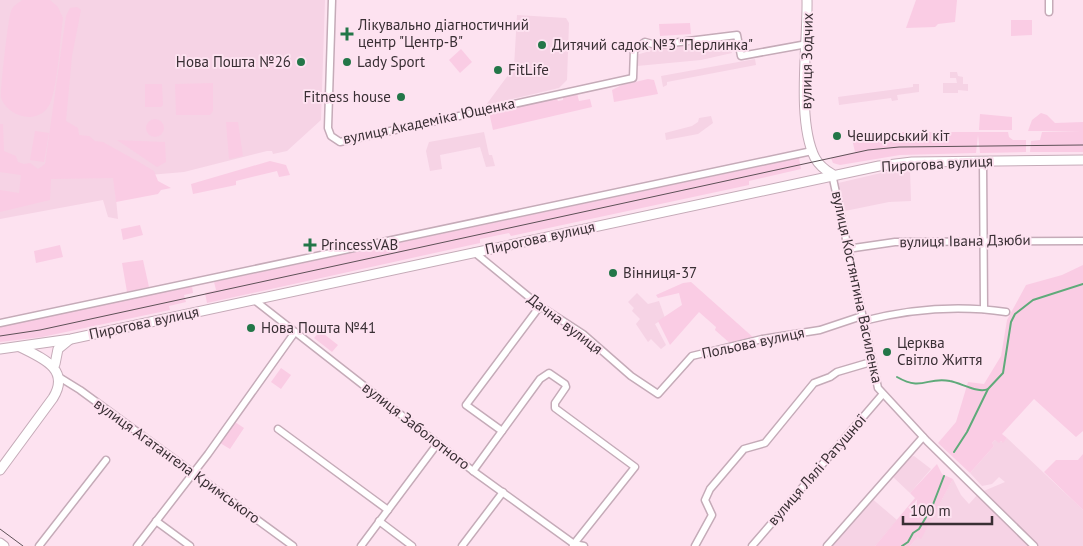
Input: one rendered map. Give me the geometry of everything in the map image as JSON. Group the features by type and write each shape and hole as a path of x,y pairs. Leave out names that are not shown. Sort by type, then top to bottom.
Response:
{"main road":[{"name":"вулиця Зодчих","path":"807,0 805,99 812,151"},
{"path":"812,151 817,161 832,174"},
{"name":"Пирогова вулиця","path":"0,349 71,339 832,174 894,163 1083,160"},
{"path":"55,369 58,349 71,339"},
{"path":"0,470 53,398 59,384 50,345 45,343"},
{"path":"20,347 55,369"},
{"path":"0,543 4,546"}],"street":[{"name":"вулиця Академіка Ющенка","path":"332,0 328,128 331,136 340,142 633,78 634,50 646,42 656,45 737,35 741,56 807,44"},
{"path":"1049,0 1049,12"},
{"name":"Пирогова вулиця","path":"0,323 812,151"},
{"path":"983,161 984,309"},
{"name":"вулиця Костянтина Василенка","path":"832,174 871,362 882,395 1034,546"},
{"name":"вулиця Івана Дзюби","path":"847,248 895,242 1083,241"},
{"name":"Дачна вулиця","path":"474,252 540,306 583,334 631,376 658,394"},
{"name":"вулиця Заболотного","path":"253,299 573,545 584,546"},
{"path":"502,431 466,405 540,306"},
{"name":"Польова вулиця","path":"658,394 692,356 762,340 820,330 862,318 899,312 984,309 1006,312"},
{"path":"137,546 295,332"},
{"path":"695,546 712,515 705,500 710,490 744,449 765,443 814,384 837,372 871,362"},
{"name":"вулиця Агатангела Кримського","path":"55,369 192,474 293,546"},
{"path":"473,470 540,379 549,373 566,386 555,402 555,408 635,467 573,545"},
{"name":"вулиця Лялі Ратушної","path":"752,546 882,395"},
{"path":"278,429 388,510"},
{"path":"827,546 923,437"},
{"path":"361,546 438,443"},
{"path":"39,546 106,460"},
{"path":"462,546 503,492"},
{"path":"156,521 190,546"},
{"path":"379,521 412,546"}],"shaded area":[{"path":"0,0 325,0 321,120 287,151 273,154 272,151 267,151 184,172 114,178 118,219 108,217 103,200 0,219"},
{"path":"22,0 50,0 58,7 63,18 57,72 51,101 47,109 33,117 18,115 11,111 1,98 6,40 11,11"},
{"path":"916,0 957,0 955,22 938,24 935,27 906,28"},
{"path":"77,7 81,10 72,56 66,121 78,128 79,135 89,136 95,141 103,142 154,171 158,181 171,188 161,190 158,194 116,202 113,178 51,179 50,200 0,212 0,190 19,193 21,175 0,172 0,124 3,124 4,151 16,156 18,162 30,163 38,169 45,164 66,16 70,8"},
{"name":"Дитячий садок №3 \"Перлинка\"","path":"517,15 566,18 569,23 567,80 559,88 486,105 514,67"},
{"path":"1011,20 1032,20 1032,35 1011,36"},
{"path":"690,23 691,34 660,36 659,24"},
{"path":"728,39 732,53 701,60 637,66 636,55 650,51 650,48"},
{"path":"461,49 472,62 460,73 449,60"},
{"path":"755,59 756,65 667,82 667,85 663,87 661,76"},
{"path":"950,72 957,72 958,76 963,77 963,84 968,84 968,91 958,90 958,93 943,93 943,83 957,83 956,78 950,78"},
{"path":"648,79 654,80 658,94 614,102 612,90 622,85"},
{"path":"213,83 213,111 210,115 176,115 175,84"},
{"path":"145,84 162,84 163,105 161,107 145,107"},
{"path":"913,84 919,84 919,92 897,95 898,100 892,101 891,98 839,105 838,97 913,87"},
{"path":"577,93 579,101 590,99 592,107 493,130 489,112 557,99 558,101 563,100 563,97"},
{"path":"1041,113 1047,115 1055,123 1083,122 1083,152 1030,152 1031,141 1040,140 1042,132 1081,131 1028,131 1032,120"},
{"path":"980,114 1012,117 1012,130 979,130"},
{"path":"711,116 713,123 698,134 666,140 665,133 692,126 698,122 699,118"},
{"path":"151,119 159,119 164,124 162,135 151,137 146,132 146,124"},
{"path":"226,122 238,122 243,156 229,159"},
{"path":"35,131 49,133 44,162 30,160"},
{"path":"484,132 489,155 492,155 495,166 486,167 480,147 440,155 442,169 430,171 426,151 429,142"},
{"path":"893,132 1008,132 1009,137 1013,140 1026,140 1026,152 980,153 978,135 976,153 900,155 840,165 833,163 831,158 855,152 852,139"},
{"path":"117,140 165,142 166,162 157,167"},
{"path":"799,158 801,169 749,181 749,185 511,236 509,233 480,239 480,243 207,303 205,293 216,290 214,282"},
{"path":"270,161 286,165 290,175 279,177 277,171 236,181 236,185 193,194 191,184"},
{"path":"910,170 911,201 889,202 840,212 834,184 885,172"},
{"path":"140,225 143,235 123,240 121,229"},
{"path":"60,245 63,257 36,263 34,251"},
{"path":"143,260 149,287 127,292 122,263"},
{"path":"1083,265 1083,431 1076,437 1034,399 1002,434 1007,438 1003,443 995,440 992,443 994,446 970,473 938,443 956,422 968,382 984,384 1001,356 1007,320 1026,285 1062,275"},
{"path":"691,282 755,339 732,345 699,312 670,345 658,321 682,305 679,293 658,298 656,295 683,283"},
{"path":"192,286 193,293 184,295 186,302 169,306 170,310 42,337 0,342 0,326"},
{"path":"637,293 648,304 659,301 665,318 655,324 666,345 661,349 651,339 648,342 636,324 640,319 632,311 634,308 628,302"},
{"path":"320,331 338,345 332,352 314,338"},
{"path":"281,368 291,375 281,389 271,382"},
{"path":"235,422 244,428 230,449 220,443"},
{"path":"1007,438 1083,510 1083,546 910,546 919,536 921,538 953,479 961,495 969,504 979,493 1005,482 999,477 992,484 982,486 970,473 994,446 992,443 995,440 1003,442"},
{"path":"1083,454 1083,510 1044,472 1056,460 1078,460"},
{"path":"914,456 931,469 910,493 892,476 910,457"},
{"path":"937,464 942,474 953,479 921,539 918,537 910,546 875,546 915,498 910,493"},
{"path":"870,497 897,520 875,546 832,546 830,542"}],"waterway":[{"path":"954,452 967,432 988,389 1003,373 1011,322 1015,314 1033,300 1083,284"},
{"path":"897,377 919,384 942,380 980,390 988,389"},
{"path":"902,546 919,529 932,507 944,476"}],"tram line":[{"path":"0,336 40,330 868,150 899,147 1083,145"},
{"path":"0,529 23,546"}],"place":[{"name":"Лікувально діагностичний центр \"Центр-В\"","path":"347,34"},
{"name":"Дитячий садок №3 \"Перлинка\"","path":"542,45"},
{"name":"Нова Пошта №26","path":"301,62"},
{"name":"Lady Sport","path":"347,62"},
{"name":"FitLife","path":"498,70"},
{"name":"Fitness house","path":"401,97"},
{"name":"Чеширський кіт","path":"837,136"},
{"name":"PrincessVAB","path":"310,245"},
{"name":"Вінниця-37","path":"613,273"},
{"name":"Нова Пошта №41","path":"251,328"},
{"name":"Церква Світло Життя","path":"887,352"}]}
